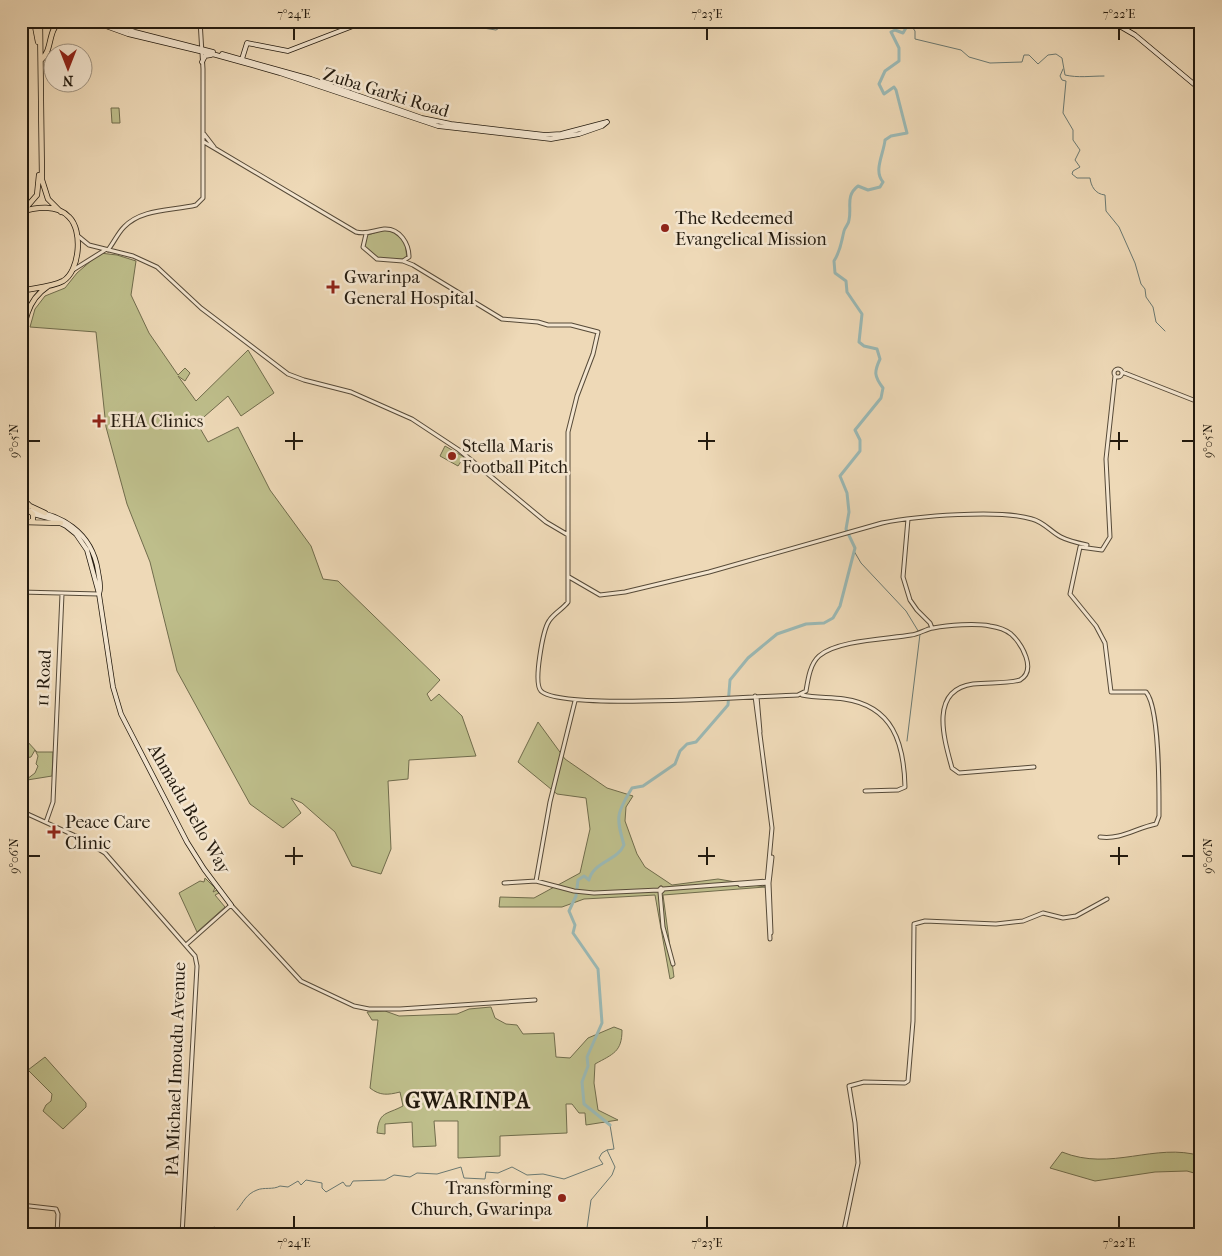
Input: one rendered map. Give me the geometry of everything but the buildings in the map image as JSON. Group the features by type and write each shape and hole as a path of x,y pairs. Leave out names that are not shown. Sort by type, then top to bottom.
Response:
{"main road":[{"path":"34,21 40,47"},
{"path":"21,291 64,280 72,271 78,250 76,232 71,219 51,202 44,190 41,159 40,21"},
{"path":"41,60 49,49 52,30 60,21"},
{"path":"92,21 128,34 201,50"},
{"path":"104,21 134,32 201,50"},
{"name":"Zuba Garki Road","path":"242,59 247,44 288,51 366,21"},
{"path":"1111,21 1127,30 1200,89"},
{"name":"Zuba Garki Road","path":"201,50 242,59 311,79 422,118 451,124 545,135 561,134 607,122 602,126 579,134 551,139 447,128 280,73 201,50"},
{"path":"202,62 205,56 216,55"},
{"path":"21,212 29,206 36,195 41,159"},
{"path":"21,212 41,208 61,212"},
{"path":"21,348 30,305 41,291 53,284"},
{"path":"21,312 22,341"},
{"path":"22,498 23,511 33,514 33,520 29,522"},
{"path":"22,498 30,506 45,513"},
{"name":"Ahmadu Bello Way","path":"23,511 45,513 68,522 86,540 97,565 99,594 113,687 123,718 187,842 204,869 232,905"},
{"name":"Ahmadu Bello Way","path":"33,514 61,523 76,534 87,550 99,594"},
{"path":"21,522 61,523"}],"street":[{"path":"72,271 114,243 119,232 132,220 158,211 199,204 204,191 200,21"},
{"path":"1127,30 1133,21"},
{"path":"1200,89 1198,105 1201,119"},
{"path":"203,132 214,148"},
{"path":"204,142 356,232 366,234 383,229 395,231 406,241 409,257 413,264"},
{"path":"204,154 214,148"},
{"path":"76,232 85,243 138,258 157,268 193,301 288,374 351,392 412,419 459,450 544,521 568,535"},
{"path":"356,232 363,245 377,259 403,261 413,264 502,318 548,325 571,324 598,332 593,354 577,396 568,432 568,602 547,625 537,678 539,688 545,693 575,701 701,700 804,694 846,699 867,705 883,716 900,743 906,787 903,789 865,791"},
{"path":"363,245 366,234"},
{"path":"105,249 114,243"},
{"path":"403,261 409,257"},
{"path":"1100,837 1117,837 1156,824 1158,822 1159,807 1158,754 1154,714 1148,695 1146,692 1112,692 1105,643 1096,626 1070,594 1080,547 1102,550 1110,537 1106,459 1115,376 1120,377 1122,372 1201,403"},
{"path":"569,577 600,595 616,594 709,572 848,532 908,519 989,515 1028,518 1039,522 1069,540 1095,546 1105,545"},
{"path":"908,519 903,577 910,600 917,610 930,622 932,628"},
{"path":"21,592 99,594"},
{"name":"11 Road","path":"46,822 53,802 62,594"},
{"path":"804,694 812,666 822,653 845,646 919,633 932,628 994,627 1011,634 1025,654 1027,661 1025,676 1020,680 967,685 956,690 948,699 942,719 954,771 959,773 1034,767"},
{"path":"756,696 774,828 768,882 770,938 768,882"},
{"path":"536,880 550,802 575,701"},
{"name":"PA Michael Imoudu Avenue","path":"21,811 91,844 105,853 187,944 195,956 197,966 182,1235"},
{"path":"504,883 536,880 576,892 617,893 768,882"},
{"path":"661,891 663,928 673,964"},
{"path":"843,1235 858,1163 856,1123 850,1086 864,1082 907,1083 913,1021 914,924 925,921 996,924 1023,921 1044,913 1064,918 1076,916 1107,899"},
{"path":"187,944 232,905"},
{"name":"Ahmadu Bello Way","path":"232,905 301,981 354,1006 369,1009 408,1008 536,1000"},
{"path":"21,1205 56,1209 58,1214 56,1235"}],"green space":[{"path":"111,108 119,108 120,123 112,123"},
{"path":"383,230 392,231 405,242 407,259 379,260 364,247 365,236"},
{"path":"100,253 117,255 136,261 131,295 149,333 178,375 185,368 190,373 185,381 178,376 196,401 248,350 274,393 241,416 228,396 197,423 208,442 238,427 270,490 311,546 323,579 338,581 440,680 427,694 431,701 439,694 462,716 476,756 409,760 408,779 388,781 391,849 381,874 352,866 335,832 302,803 291,798 301,813 283,828 250,804 177,671 150,562 127,504 106,427 96,332 30,327 35,309 45,296 65,288 77,273"},
{"name":"Stella Maris Football Pitch","path":"445,446 464,457 458,466 440,456"},
{"path":"538,722 565,759 607,788 633,796 626,807 625,821 637,854 645,867 672,885 718,879 765,887 663,895 674,977 670,979 655,895 584,899 562,907 499,907 500,897 534,898 580,873 590,829 586,798 557,794 518,762"},
{"path":"26,740 37,752 53,752 52,776 21,781 21,778 27,779 35,773 38,766 36,764 38,756 35,750 31,757 21,759 21,743"},
{"path":"205,878 215,888 213,892 217,890 219,893 215,895 225,907 197,932 179,893 200,881 204,882"},
{"path":"491,1007 495,1018 506,1024 517,1025 523,1034 554,1033 556,1057 570,1058 588,1038 614,1027 622,1030 622,1037 615,1052 595,1064 594,1083 598,1110 618,1120 586,1125 585,1113 579,1113 572,1104 566,1104 567,1133 500,1136 500,1156 458,1158 458,1121 434,1121 436,1146 413,1147 412,1122 385,1124 385,1134 377,1133 382,1117 403,1106 400,1092 384,1094 370,1088 378,1020 372,1020 367,1012 385,1011 399,1016 457,1014 469,1009"},
{"path":"45,1057 86,1103 86,1107 63,1129 43,1111 51,1101 52,1094 28,1070"},
{"path":"1062,1152 1098,1159 1167,1152 1184,1153 1201,1156 1201,1175 1187,1171 1155,1172 1095,1181 1050,1168"}],"waterway":[{"path":"482,21 483,28 496,30 511,21"},
{"path":"522,21 547,26 559,21"},
{"path":"610,1125 584,1104 582,1082 588,1066 587,1057 602,1023 598,969 573,933 575,925 569,911 576,896 578,880 584,876 589,880 595,869 616,855 624,845 619,816 620,810 632,788 643,786 675,764 680,751 687,744 696,742 728,705 730,680 748,658 777,634 806,624 824,623 833,618 840,606 855,548 846,529 849,512 847,493 840,476 860,451 860,440 855,430 881,398 883,388 876,374 880,359 877,349 864,346 859,342 862,314 847,292 846,281 835,273 834,261 849,221 850,198 854,190 858,186 868,190 880,187 883,182 880,178 879,167 885,140 891,136 907,133 896,90 894,87 884,94 879,84 885,71 899,61 899,48 891,32 895,30 903,33 910,21"},
{"path":"910,24 915,31 915,39 961,50 969,57 990,63 1022,62 1024,55 1029,55 1038,64 1048,55 1056,54 1062,58 1065,75 1079,77 1104,76"},
{"path":"1063,69 1060,76 1062,80 1066,81 1063,113 1073,130 1073,140 1080,150 1075,160 1080,167 1073,171 1072,174 1077,178 1090,178 1094,189 1105,195 1106,211 1119,227 1135,263 1141,284 1145,289 1146,297 1153,307 1156,322 1165,331"},
{"path":"854,551 861,563 906,611 920,634 907,741"},
{"path":"586,1235 591,1200 612,1175 615,1167 607,1150 614,1149 610,1125"},
{"path":"237,1210 247,1196 257,1190 280,1186 288,1187 298,1181 301,1185 306,1180 322,1183 322,1188 326,1192 343,1182 346,1186 350,1186 353,1181 385,1180 394,1175 410,1177 417,1173 437,1174 461,1167 464,1178 485,1179 486,1172 498,1173 512,1167 527,1175 543,1174 564,1179 603,1164 599,1158 607,1150"},
{"path":"213,1235 212,1230 214,1227"}],"place":[{"name":"The Redeemed Evangelical Mission","path":"665,228"},
{"name":"Gwarinpa General Hospital","path":"333,287"},
{"name":"EHA Clinics","path":"99,421"},
{"name":"Stella Maris Football Pitch","path":"452,456"},
{"name":"Peace Care Clinic","path":"54,832"},
{"name":"Transforming Church, Gwarinpa","path":"562,1198"}],"district":[{"name":"GWARINPA","path":"468,1101"}]}
